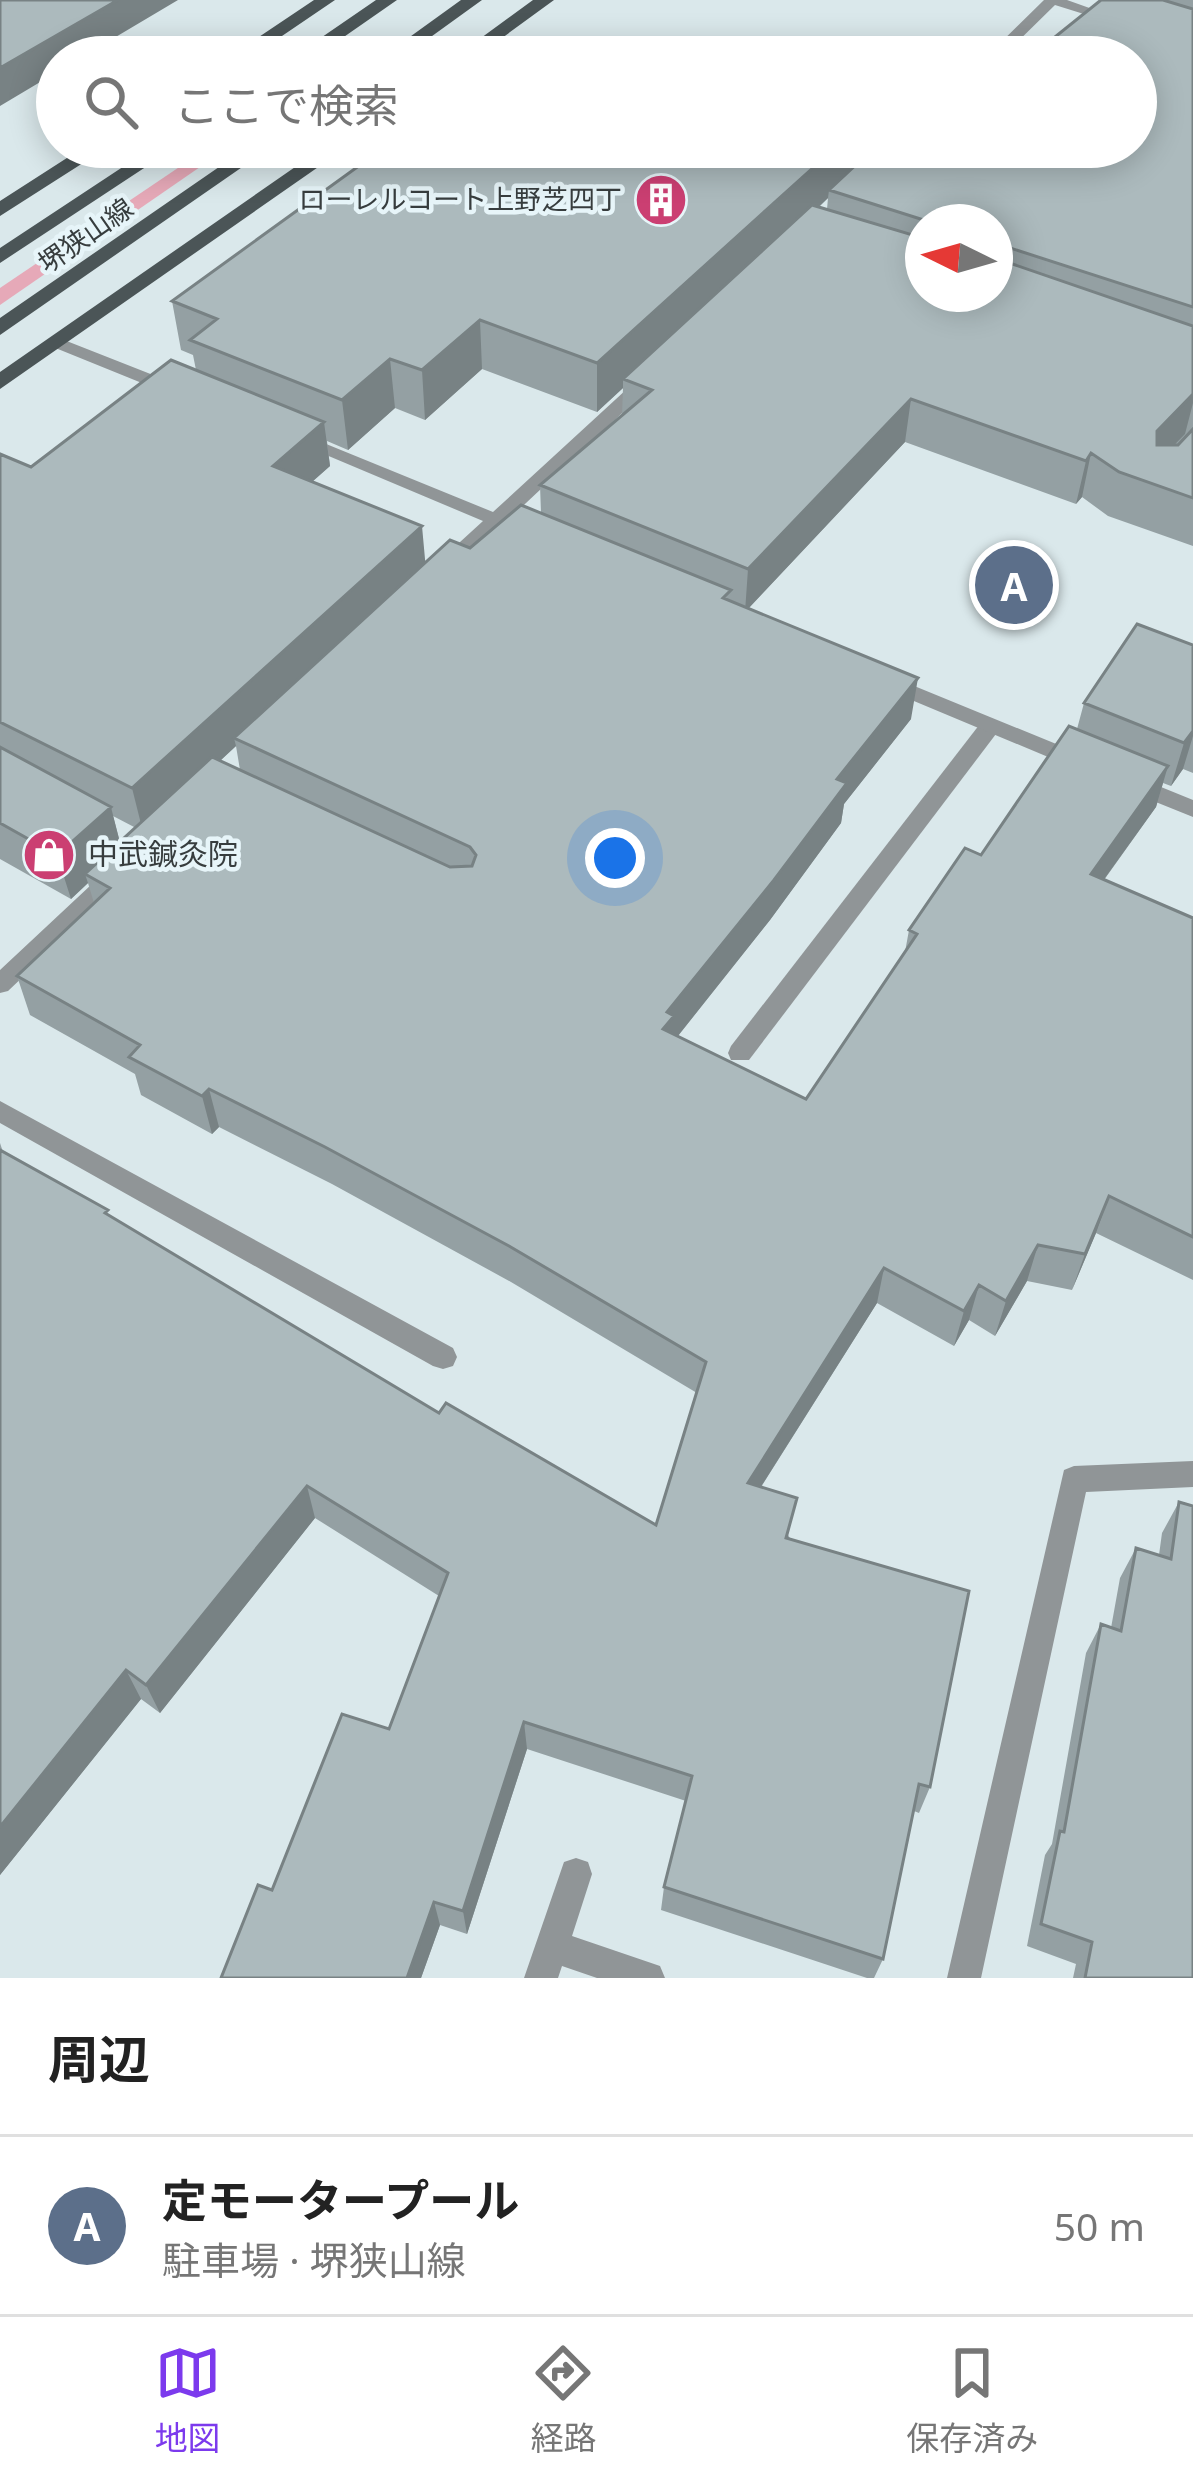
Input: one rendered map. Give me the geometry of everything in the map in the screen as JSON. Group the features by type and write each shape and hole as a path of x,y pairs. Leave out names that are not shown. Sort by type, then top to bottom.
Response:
{"main road":[{"path":"270,36 326,0"},
{"path":"334,36 388,0"},
{"path":"421,36 473,0"},
{"path":"494,36 545,0"},
{"path":"0,210 65,168"},
{"name":"堺狭山線","path":"0,257 134,168"},
{"name":"堺狭山線","path":"0,328 231,168"},
{"path":"0,382 307,168"}],"street":[{"path":"1015,36 1052,0 1133,26"},
{"path":"59,343 193,397"},
{"path":"418,592 668,360"},
{"path":"279,432 538,537"},
{"path":"862,671 1193,809"},
{"path":"740,1053 991,725"},
{"path":"0,984 129,864"},
{"path":"0,1111 443,1357"},
{"path":"964,1978 1074,1479 1193,1474"},
{"path":"576,1874 546,1962 648,1978"}],"shaded area":[{"path":"178,168 199,168 0,305 0,288"}],"building":[{"path":"0,0 118,0 56,36 36,36 36,47 0,68"},
{"path":"1101,0 1163,0 1193,9 1193,307 1013,249 1013,204 905,204 905,214 829,190 853,168 1157,168 1157,36 1056,36"},
{"path":"356,168 813,168 597,363 480,320 422,370 390,359 342,400 190,340 217,319 172,301"},
{"path":"812,205 905,233 905,312 1013,312 1013,264 1193,326 1193,394 1157,431 1157,445 1178,445 1193,429 1193,498 1119,472 1091,453 1086,461 911,399 748,569 540,485 652,390 623,379"},
{"path":"171,360 324,422 273,466 422,526 132,788 0,722 0,454 31,467"},
{"path":"521,505 731,590 723,598 918,678 837,779 847,783 667,1012 674,1016 663,1029 806,1099 917,934 909,930 965,848 981,855 1069,726 1168,766 1091,874 1193,918 1193,1237 1109,1196 1085,1254 1038,1245 1006,1301 979,1285 964,1311 884,1268 748,1483 797,1498 786,1538 969,1591 930,1787 919,1784 883,1959 664,1887 692,1776 524,1722 463,1911 434,1902 407,1978 221,1978 258,1885 272,1890 342,1714 389,1729 448,1573 307,1486 146,1685 126,1670 0,1827 0,1150 108,1210 105,1213 439,1413 446,1403 656,1525 706,1362 509,1246 325,1147 209,1089 202,1096 129,1057 140,1045 17,976 110,888 85,874 212,757 450,867 472,866 476,855 470,847 234,738 450,540 470,548"},
{"path":"1137,624 1193,645 1193,731 1184,743 1084,703"},
{"path":"0,747 111,807 57,855 0,823"},
{"path":"1179,1502 1193,1506 1193,1978 1085,1978 1092,1942 1041,1924 1060,1831 1064,1832 1101,1624 1121,1631 1136,1548 1171,1559"}],"place":[{"name":"ローレルコート上野芝四丁","path":"661,200"},
{"name":"定モータープール","path":"1014,585"},
{"name":"中武鍼灸院","path":"49,855"}]}
